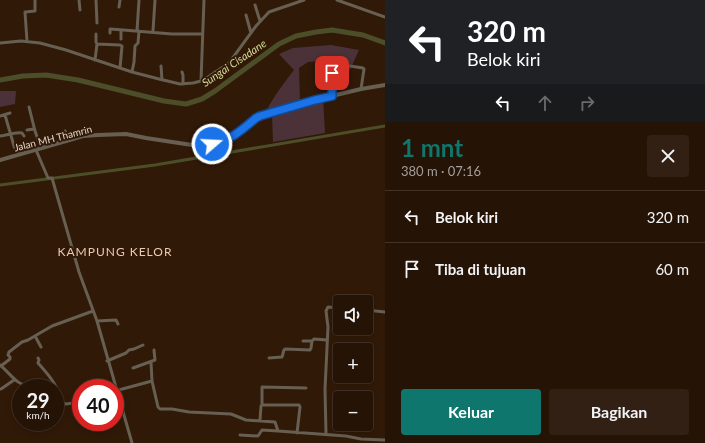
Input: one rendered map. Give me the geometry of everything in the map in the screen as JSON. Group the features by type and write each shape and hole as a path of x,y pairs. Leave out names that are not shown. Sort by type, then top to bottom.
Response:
{"street":[{"path":"27,41 25,12 35,11 35,0"},
{"path":"79,0 80,10"},
{"path":"96,0 97,23"},
{"path":"119,7 120,0"},
{"path":"132,72 135,46 138,43 139,0"},
{"path":"153,31 156,0"},
{"path":"201,81 204,0"},
{"path":"0,43 27,41 66,50 132,72 162,80 183,84 194,83 201,81 229,63 251,32 270,11 304,0"},
{"path":"337,0 385,18"},
{"path":"255,5 260,21"},
{"path":"246,15 251,32"},
{"path":"110,33 110,29 153,31 172,34 202,34"},
{"path":"120,39 121,30"},
{"path":"95,60 97,44 96,34"},
{"path":"97,44 122,46 120,68"},
{"path":"161,66 162,80"},
{"path":"350,66 364,69 361,89"},
{"path":"332,71 332,96"},
{"path":"182,72 183,84"},
{"name":"Jalan MH Thamrin","path":"0,160 83,136 126,134 192,145 217,143 227,140 237,134 260,116 315,100 385,85"},
{"path":"29,107 34,129 41,148"},
{"path":"0,116 10,113"},
{"path":"5,115 18,154"},
{"path":"27,130 34,129"},
{"path":"65,131 68,140"},
{"path":"0,136 20,132 24,136"},
{"path":"36,150 48,178 52,178 113,379"},
{"path":"326,434 325,389 328,321 326,311 327,307 333,307"},
{"path":"13,379 1,365 10,359 8,355 9,352 22,342 52,326 93,311"},
{"path":"373,311 385,312"},
{"path":"96,321 116,320 118,324"},
{"path":"35,336 42,347"},
{"path":"303,341 312,341 314,339 327,340"},
{"path":"269,358 282,357 285,349 310,350 312,341"},
{"path":"108,361 126,353 129,350 143,345"},
{"path":"133,368 155,360 154,350"},
{"path":"38,358 38,363 51,379"},
{"path":"151,362 152,381 159,408 189,412 231,414 246,420 275,422 278,431"},
{"path":"1,389 12,381"},
{"path":"124,388 152,381"},
{"path":"260,420 262,387 306,388"},
{"path":"262,405 300,406 297,432"},
{"path":"124,416 132,443"},
{"path":"240,435 258,436 262,430 385,440"}],"shaded area":[{"path":"331,45 359,50 349,72 321,61 308,62 299,68 300,102 323,97 325,133 273,142 272,114 264,115 294,70 279,54 293,48"},
{"path":"0,91 16,91 15,104 0,107"}],"waterway":[{"name":"Sungai Cisadane","path":"0,80 23,76 46,75 78,80 164,101 186,104 202,99 215,91 279,44 296,36 332,30 363,35 385,43"},
{"path":"0,185 155,165 385,126"}],"district":[{"name":"KAMPUNG KELOR","path":"115,252"}],"route":[{"path":"212,144 227,140 260,116 332,96 332,73"}]}
